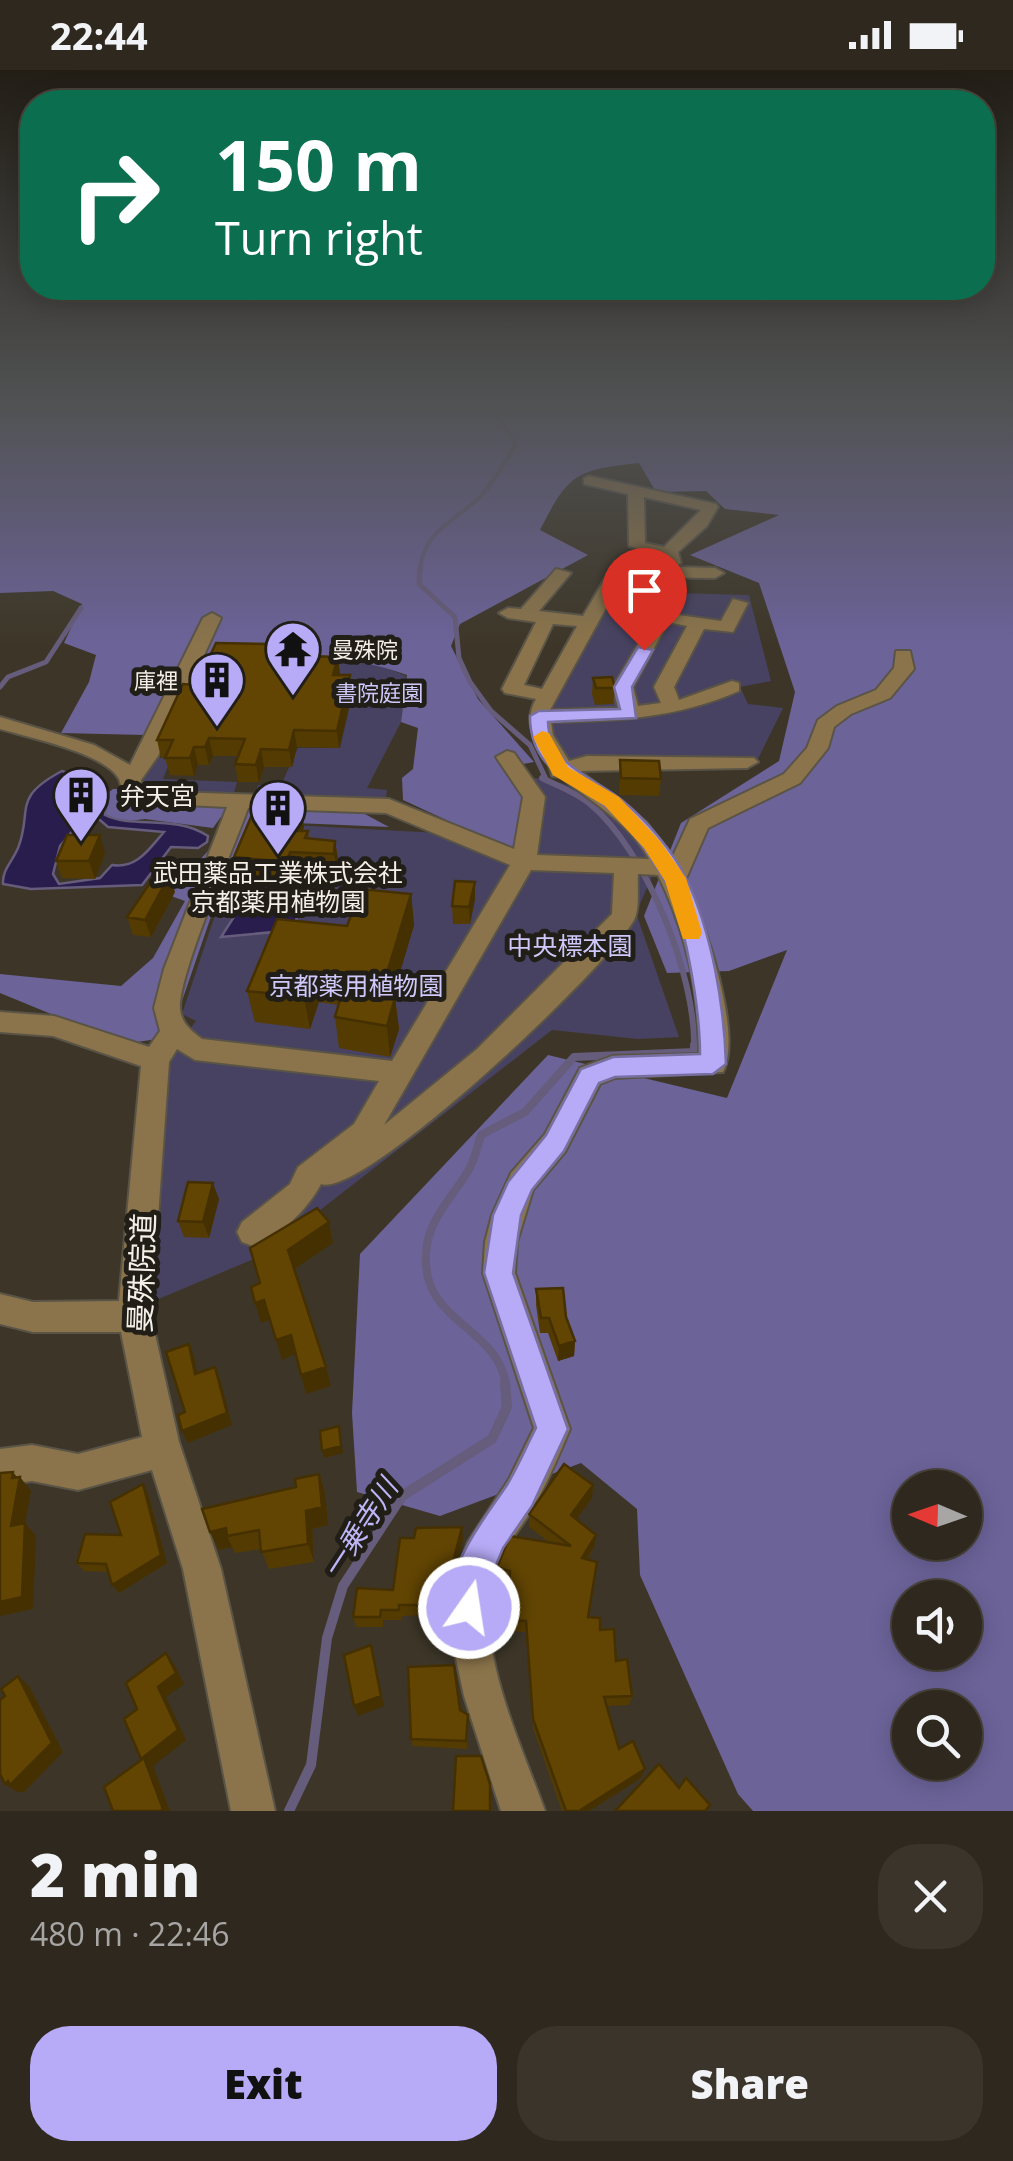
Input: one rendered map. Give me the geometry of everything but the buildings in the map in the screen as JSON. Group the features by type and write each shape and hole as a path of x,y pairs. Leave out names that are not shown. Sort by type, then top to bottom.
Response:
{"street":[{"path":"609,484 710,507 702,523 668,552"},
{"path":"636,490 636,546 668,552"},
{"path":"668,552 675,573"},
{"path":"560,774 539,730 539,716 546,695 617,572 715,574"},
{"path":"562,573 517,614 586,622"},
{"path":"630,714 623,687 663,616 726,628 739,602"},
{"path":"212,618 147,756 131,779 132,797 389,806 460,832 524,862 669,873"},
{"path":"546,618 512,689 546,695"},
{"path":"672,706 664,687 698,623"},
{"path":"644,650 680,658"},
{"path":"669,873 698,824 801,774 821,747 825,724 844,710 883,694 904,669 904,654"},
{"path":"539,716 630,714 672,706 732,687"},
{"path":"0,724 83,750 122,769 131,779"},
{"path":"560,774 587,762 747,762"},
{"path":"301,1193 309,1176 364,1132 524,862 534,797 516,764 560,774 612,801 632,820 669,873 712,1004 713,1064 613,1067 590,1076 555,1143 522,1182 507,1215 499,1273 552,1429 520,1494 490,1536 473,1577 469,1608 472,1650 523,1811"},
{"path":"240,802 177,970 167,1008 174,1032 195,1049 401,1072"},
{"path":"254,1232 301,1193 422,1114 522,1028 624,916 626,868"},
{"path":"0,1022 54,1026 155,1060"},
{"name":"曼殊院道","path":"174,1032 155,1060 134,1316 143,1372 163,1448 202,1569 251,1802"},
{"path":"0,1309 33,1317 134,1316"},
{"path":"0,1467 32,1463 78,1472 163,1448"}],"green space":[{"path":"603,591 749,595 771,681 740,687 748,704 783,708 758,759 590,757 557,766 539,711"},
{"name":"書院庭園","path":"308,659 374,663 406,676 401,722 367,788 387,790 385,802 254,797 258,785 281,785 298,748 340,748 353,693 336,692 340,673 304,673"},
{"path":"153,758 171,758 163,779 237,782 233,796 138,791"},
{"path":"533,778 553,781 587,795 616,819 655,863 534,857 544,798"},
{"name":"京都薬用植物園","path":"273,824 458,834 520,867 653,874 636,913 679,1037 638,1039 552,1030 261,1256 156,1300 168,1057 196,1021 182,1014 212,924 253,833"}],"shaded area":[{"path":"0,484 569,484 540,530 588,555 460,624 451,646 478,699 534,762 507,767 531,803 521,847 509,849 403,800 402,778 413,769 418,728 401,722 407,675 382,667 293,655 204,662 179,669 152,731 144,735 61,733 89,682 96,655 64,643 82,604 53,591 0,593"},
{"path":"651,484 1013,484 1013,1811 753,1811 738,1794 640,1575 637,1509 581,1463 440,1516 357,1492 352,1413 360,1254 548,1055 727,1098 787,950 729,971 667,973 644,916 681,823 779,761 795,692 759,583 690,555 779,515 725,509 706,491 656,492"},
{"path":"62,771 99,784 107,794 105,815 182,825 208,836 207,842 198,848 171,847 142,885 31,889 3,884 22,835 26,805 46,781","holes":["85,807 108,827 164,832 148,851 129,864 112,865 100,878 59,884 53,874 60,846 79,823 72,811"]},
{"path":"113,789 228,807 213,828 145,819 120,822 105,815 108,793"},
{"path":"247,809 363,813 389,827 273,822 251,830 218,896 182,1001 157,1039 124,1044 0,993 0,974 121,986 153,958 185,901 154,890 180,864 195,865"},
{"path":"298,906 295,930 221,937 239,909"}],"waterway":[{"name":"一乗寺川","path":"420,570 433,537 490,484"},
{"name":"一乗寺川","path":"420,568 419,584 455,617 459,658 470,682 491,711 530,745 547,780"},
{"path":"0,687 8,677 46,662 81,608"},
{"name":"一乗寺川","path":"542,778 547,780"},
{"name":"一乗寺川","path":"547,780 590,804 611,825 648,882 677,951 692,1018 694,1047"},
{"name":"一乗寺川","path":"506,1385 500,1364 444,1307 433,1291 427,1271 429,1235 470,1167 481,1135 525,1112 574,1057 694,1052 694,1047"},
{"name":"一乗寺川","path":"289,1811 311,1765 327,1638 343,1586 402,1496 492,1439 507,1407 505,1382"}],"slow traffic":[{"path":"542,737 560,770 612,801 653,846 664,868 675,878 691,933"}],"place":[{"name":"曼殊院","path":"293,698"},
{"name":"庫裡","path":"217,729"},
{"name":"弁天宮","path":"81,844"},
{"name":"武田薬品工業株式会社 京都薬用植物園","path":"278,857"}],"route":[{"path":"469,1608 473,1577 490,1536 520,1494 552,1429 499,1273 507,1215 522,1182 555,1143 590,1076 613,1067 713,1064 712,1004 675,878 632,820 612,801 560,770 539,730 539,716 630,714 623,687 644,650"}],"park label":[{"name":"中央標本園","path":"570,945"}]}
